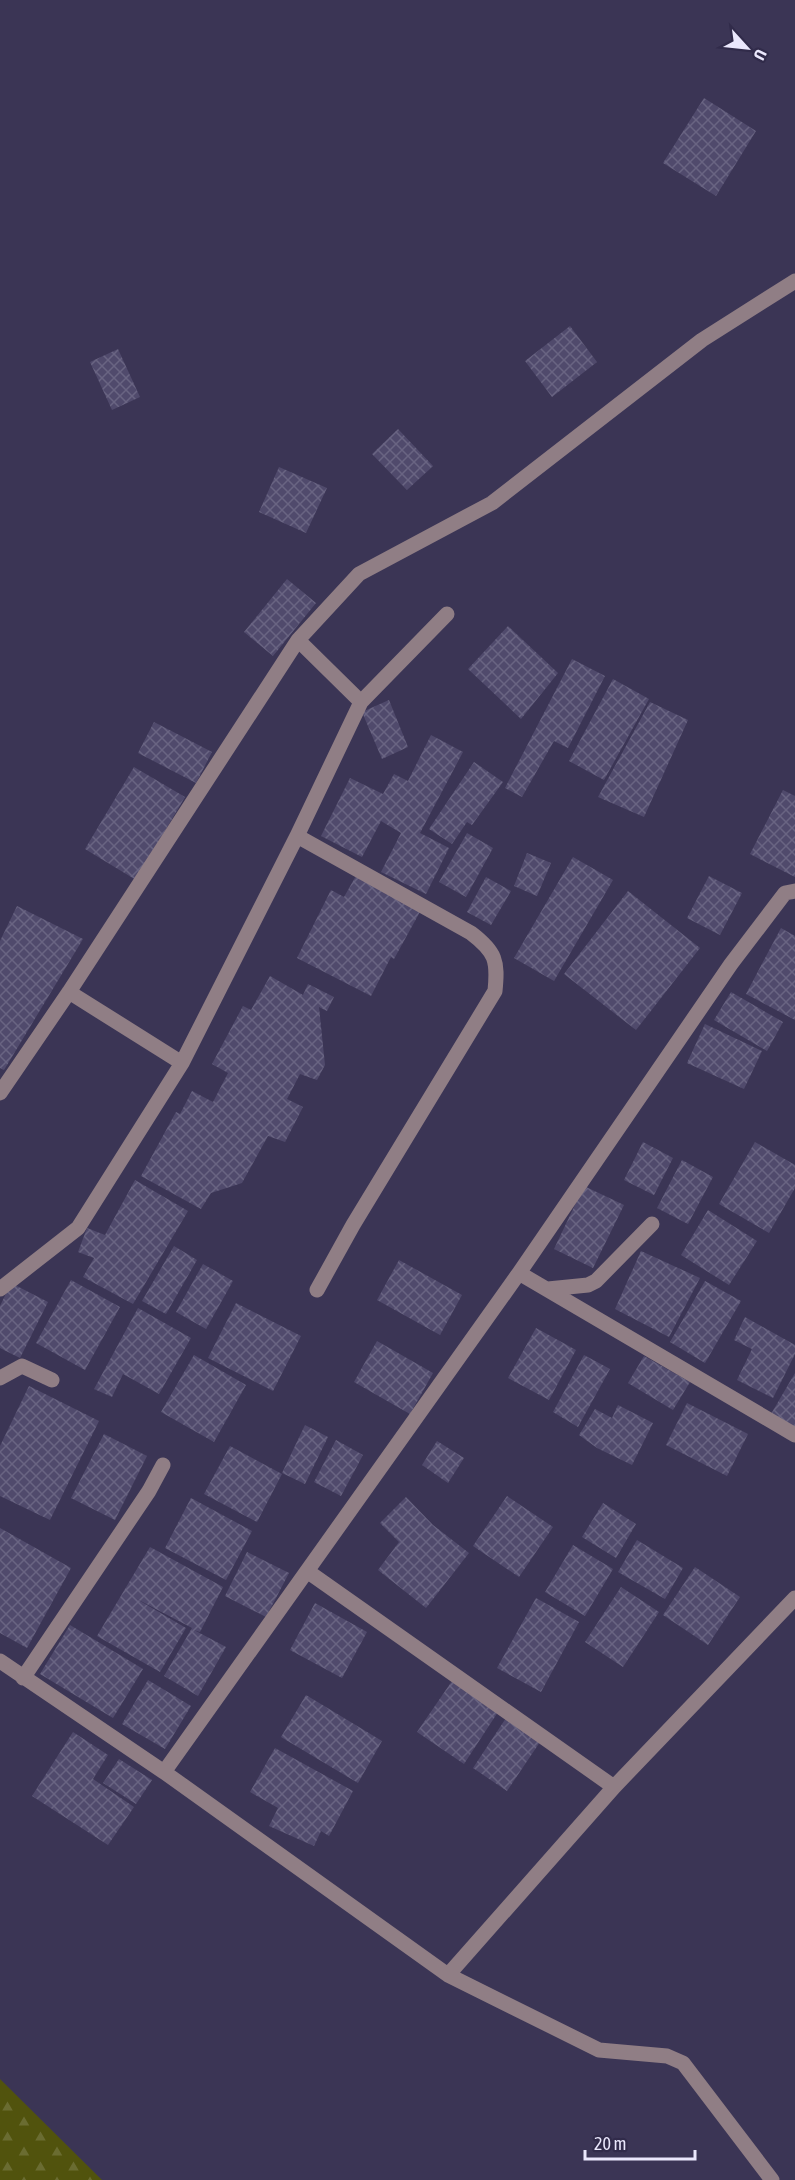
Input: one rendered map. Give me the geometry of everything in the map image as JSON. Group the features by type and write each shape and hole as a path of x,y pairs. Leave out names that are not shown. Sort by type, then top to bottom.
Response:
{"street":[{"path":"0,1093 69,992 297,640 359,574 492,503 702,340 795,281"},
{"path":"0,1289 78,1228 182,1064 297,836 358,699 447,614"},
{"path":"297,640 358,699"},
{"path":"297,836 471,933 486,945 498,966 495,991 353,1225 317,1290"},
{"path":"164,1772 519,1273 731,964 785,893 795,891"},
{"path":"69,992 182,1064"},
{"path":"548,1289 588,1285 596,1281 652,1224"},
{"path":"519,1273 795,1435"},
{"path":"0,1378 22,1366 52,1380"},
{"path":"23,1678 163,1465"},
{"path":"307,1571 614,1787"},
{"path":"448,1976 614,1787 795,1598"},
{"path":"0,1661 164,1772 448,1976 600,2050 668,2056 682,2063 772,2180"}],"green space":[{"path":"0,2079 102,2180 0,2180"}],"building":[{"path":"704,98 756,131 716,196 663,163"},
{"path":"570,326 597,362 552,397 525,361"},
{"path":"118,349 140,397 112,410 90,362"},
{"path":"398,429 433,466 407,490 372,454"},
{"path":"279,467 327,488 306,533 259,512"},
{"path":"287,579 316,603 273,656 244,632"},
{"path":"508,626 558,673 521,719 468,669"},
{"path":"572,659 605,676 568,748 554,741 522,797 505,788"},
{"path":"613,679 649,699 604,780 569,761"},
{"path":"389,700 408,747 382,759 362,712"},
{"path":"650,702 688,720 644,817 598,797"},
{"path":"154,722 212,752 196,783 138,753"},
{"path":"431,735 463,752 420,833 449,848 426,894 381,872 401,833 381,821 362,857 321,836 350,778 383,794 394,774 408,781"},
{"path":"474,762 503,782 472,825 467,822 452,844 429,829"},
{"path":"134,767 185,797 136,880 85,849"},
{"path":"783,790 795,796 795,877 750,854"},
{"path":"467,833 493,848 466,897 439,882"},
{"path":"527,853 551,863 537,896 514,886"},
{"path":"573,857 613,880 554,981 514,958"},
{"path":"357,874 421,910 394,959 391,957 371,996 297,958 331,890 344,897"},
{"path":"709,876 742,893 720,935 687,918"},
{"path":"486,877 511,891 491,925 467,912"},
{"path":"628,891 700,948 636,1030 564,974"},
{"path":"17,906 83,939 4,1070 0,1068 0,941"},
{"path":"781,928 795,936 795,1020 746,994"},
{"path":"270,976 303,995 308,984 334,997 327,1011 319,1007 325,1065 317,1080 300,1074 287,1099 303,1107 285,1142 268,1136 242,1183 211,1193 201,1209 141,1176 176,1112 180,1114 192,1091 213,1102 228,1073 212,1064 243,1006 251,1010"},
{"path":"731,992 783,1022 767,1051 714,1020"},
{"path":"705,1024 762,1051 744,1089 687,1063"},
{"path":"643,1142 673,1158 654,1195 624,1180"},
{"path":"755,1142 795,1165 795,1188 769,1233 719,1204"},
{"path":"682,1160 713,1177 688,1224 657,1208"},
{"path":"135,1180 188,1211 133,1304 83,1277 94,1258 78,1252 87,1228 105,1235"},
{"path":"584,1186 624,1205 593,1268 554,1249"},
{"path":"708,1210 757,1241 729,1285 681,1255"},
{"path":"174,1246 197,1260 166,1314 142,1301"},
{"path":"641,1251 700,1278 669,1337 615,1309"},
{"path":"399,1260 462,1295 440,1335 377,1300"},
{"path":"203,1264 233,1281 206,1329 176,1312"},
{"path":"71,1280 120,1307 85,1370 36,1343"},
{"path":"705,1281 741,1301 705,1363 670,1342"},
{"path":"11,1283 48,1302 20,1358 0,1348 0,1306"},
{"path":"236,1303 301,1336 273,1391 208,1358"},
{"path":"138,1308 191,1338 159,1394 123,1374 112,1397 94,1389"},
{"path":"745,1317 795,1345 795,1354 773,1398 737,1380 752,1349 734,1340"},
{"path":"536,1328 576,1350 549,1400 508,1378"},
{"path":"377,1341 433,1373 410,1414 354,1382"},
{"path":"194,1355 246,1385 214,1442 161,1412"},
{"path":"584,1355 610,1369 578,1427 553,1412"},
{"path":"644,1356 690,1382 673,1410 628,1383"},
{"path":"795,1373 795,1428 771,1414"},
{"path":"29,1386 99,1421 50,1520 0,1496 0,1446"},
{"path":"687,1403 748,1434 727,1476 666,1445"},
{"path":"618,1405 653,1423 632,1465 597,1448 579,1435 595,1409 612,1418"},
{"path":"305,1425 328,1437 305,1484 282,1473"},
{"path":"104,1434 147,1456 115,1520 71,1498"},
{"path":"336,1440 363,1455 341,1496 314,1482"},
{"path":"437,1441 464,1458 448,1483 422,1465"},
{"path":"230,1446 282,1474 257,1522 204,1494"},
{"path":"507,1496 553,1527 519,1577 473,1546"},
{"path":"406,1497 433,1525 469,1553 426,1608 378,1570 399,1542 380,1523"},
{"path":"191,1498 252,1531 226,1580 165,1548"},
{"path":"603,1503 636,1524 616,1558 582,1537"},
{"path":"0,1528 71,1568 27,1648 0,1633"},
{"path":"637,1540 683,1568 665,1599 618,1572"},
{"path":"573,1545 613,1569 585,1616 545,1592"},
{"path":"150,1547 223,1587 200,1632 194,1630 226,1647 198,1696 164,1676 192,1628 135,1598 186,1628 160,1672 97,1636"},
{"path":"247,1552 289,1573 266,1617 225,1596"},
{"path":"695,1567 740,1597 708,1645 663,1615"},
{"path":"621,1587 659,1612 623,1667 585,1642"},
{"path":"536,1598 579,1622 541,1692 497,1668"},
{"path":"315,1603 367,1632 342,1678 290,1650"},
{"path":"70,1625 143,1669 113,1718 40,1674"},
{"path":"148,1680 191,1706 165,1749 122,1724"},
{"path":"452,1681 498,1712 464,1764 417,1732"},
{"path":"306,1695 382,1741 358,1783 281,1737"},
{"path":"506,1718 540,1742 507,1791 473,1768"},
{"path":"73,1732 108,1755 93,1779 134,1807 108,1845 32,1796"},
{"path":"275,1748 353,1791 329,1836 321,1831 314,1846 269,1826 278,1808 250,1792"},
{"path":"119,1759 152,1780 136,1804 103,1783"}]}
